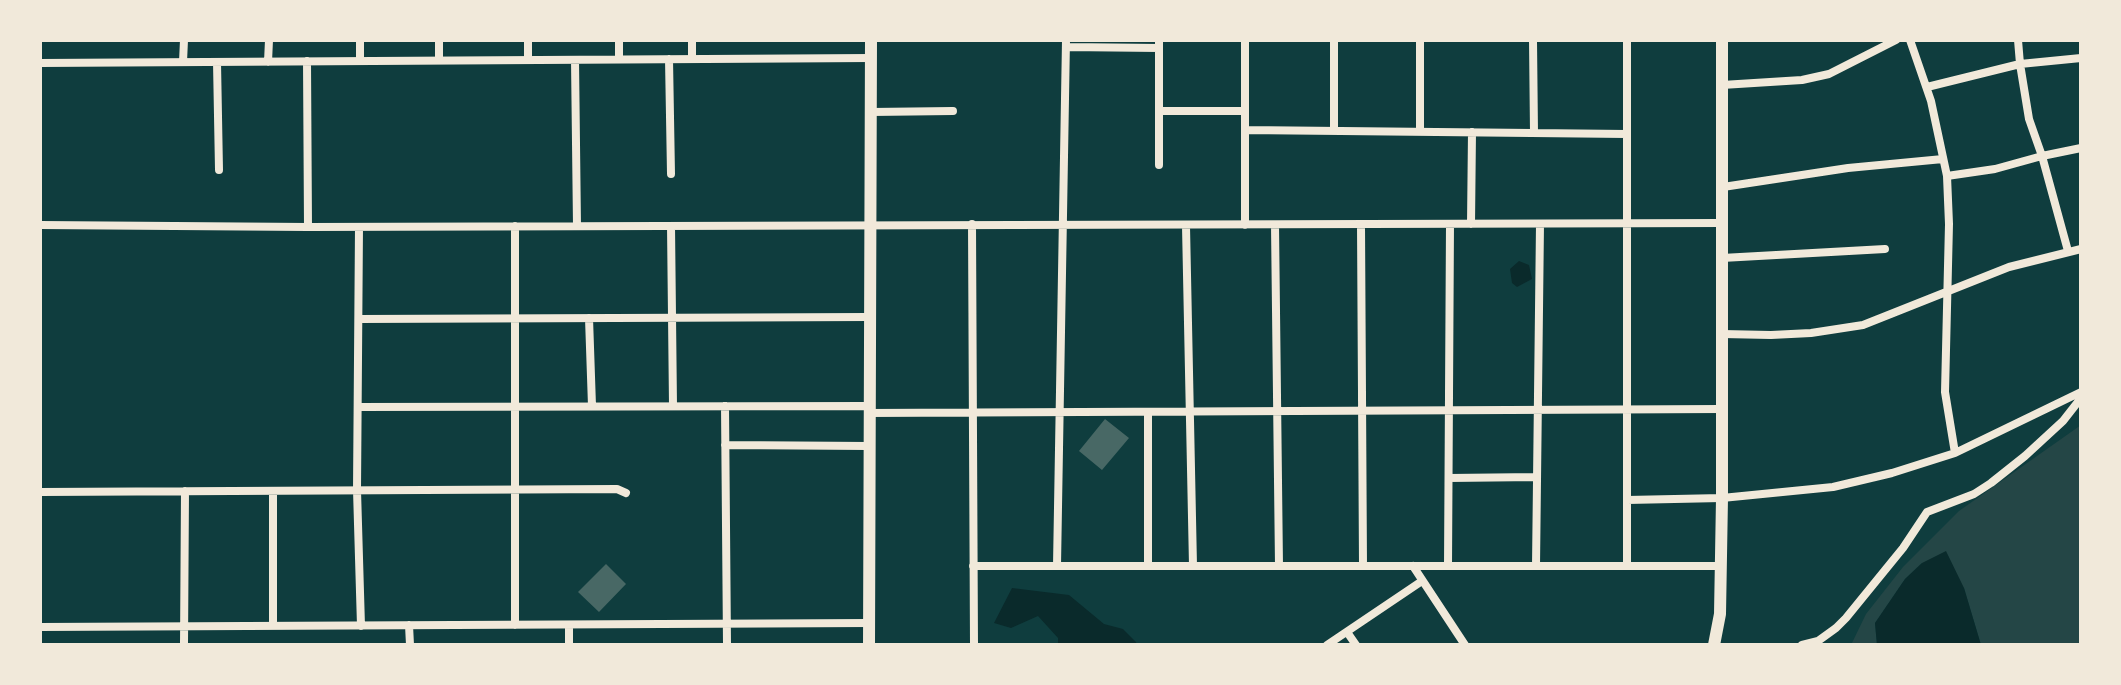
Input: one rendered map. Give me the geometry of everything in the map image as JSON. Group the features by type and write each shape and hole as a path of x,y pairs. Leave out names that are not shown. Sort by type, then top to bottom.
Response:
{"street":[{"path":"183,62 184,40"},
{"path":"268,62 269,40"},
{"path":"360,40 360,61"},
{"path":"439,40 439,60"},
{"path":"528,40 528,60"},
{"path":"619,40 619,59"},
{"path":"692,40 692,59"},
{"path":"869,645 871,40"},
{"path":"1245,40 1245,225"},
{"path":"1334,40 1334,131"},
{"path":"1420,40 1420,132"},
{"path":"1533,40 1534,133"},
{"path":"1627,40 1627,566"},
{"path":"1722,40 1722,498 1720,614 1714,645 1722,645"},
{"path":"1722,85 1802,80 1829,74 1896,40"},
{"path":"1910,40 1927,87 1947,176 1949,224 1945,392 1955,453"},
{"path":"2018,40 2029,119 2068,251"},
{"path":"1057,566 1066,44 1159,44 1159,165"},
{"path":"40,63 871,58"},
{"path":"1927,87 2020,64 2081,58"},
{"path":"669,59 671,174"},
{"path":"575,60 577,226"},
{"path":"307,61 308,227"},
{"path":"217,62 219,170"},
{"path":"871,112 953,111"},
{"path":"1160,111 1245,111"},
{"path":"1245,130 1627,134"},
{"path":"1471,224 1472,132"},
{"path":"1947,176 1995,169 2081,148"},
{"path":"1723,187 1848,168 1943,159"},
{"path":"40,225 1722,223"},
{"path":"972,224 974,645"},
{"path":"1448,566 1450,224"},
{"path":"1536,566 1540,224"},
{"path":"1275,225 1279,566"},
{"path":"1361,225 1363,566"},
{"path":"515,226 515,625"},
{"path":"671,226 673,406"},
{"path":"1186,226 1193,566"},
{"path":"359,227 357,490 361,626"},
{"path":"1722,258 1885,249"},
{"path":"1722,334 1771,335 1863,325 2009,267 2081,249"},
{"path":"359,319 869,317"},
{"path":"589,318 592,406"},
{"path":"1627,500 1722,498 1833,487 1955,453 2081,395"},
{"path":"1802,645 1818,641 1846,618 1903,548 1927,512 1974,494 1991,483 2063,421 2081,395"},
{"path":"358,407 725,406 973,413 1722,409"},
{"path":"725,406 727,645"},
{"path":"1148,412 1148,566"},
{"path":"725,445 868,446"},
{"path":"1449,478 1537,477"},
{"path":"40,492 617,489 626,493"},
{"path":"184,645 185,491"},
{"path":"273,491 273,626"},
{"path":"973,566 1721,566"},
{"path":"1413,566 1465,645"},
{"path":"1327,645 1422,581"},
{"path":"40,627 869,623"},
{"path":"409,625 410,645"},
{"path":"569,625 569,645"},
{"path":"1347,632 1356,645"}],"shaded area":[{"path":"1519,261 1529,265 1532,279 1517,287 1512,283 1510,269"},
{"path":"2081,425 2081,645 1981,645 1964,588 1922,563 1905,579 1875,623 1877,645 1851,645 1866,614 1903,567 1959,511"},
{"path":"1946,551 1964,588 1981,645 1877,645 1875,623 1905,579 1922,563"},
{"path":"1012,588 1069,595 1104,624 1123,629 1137,645 1058,645 1058,638 1038,616 1011,628 994,623"}],"building":[{"path":"1105,419 1129,438 1102,470 1079,451"},
{"path":"606,564 626,584 599,612 578,592"}]}
